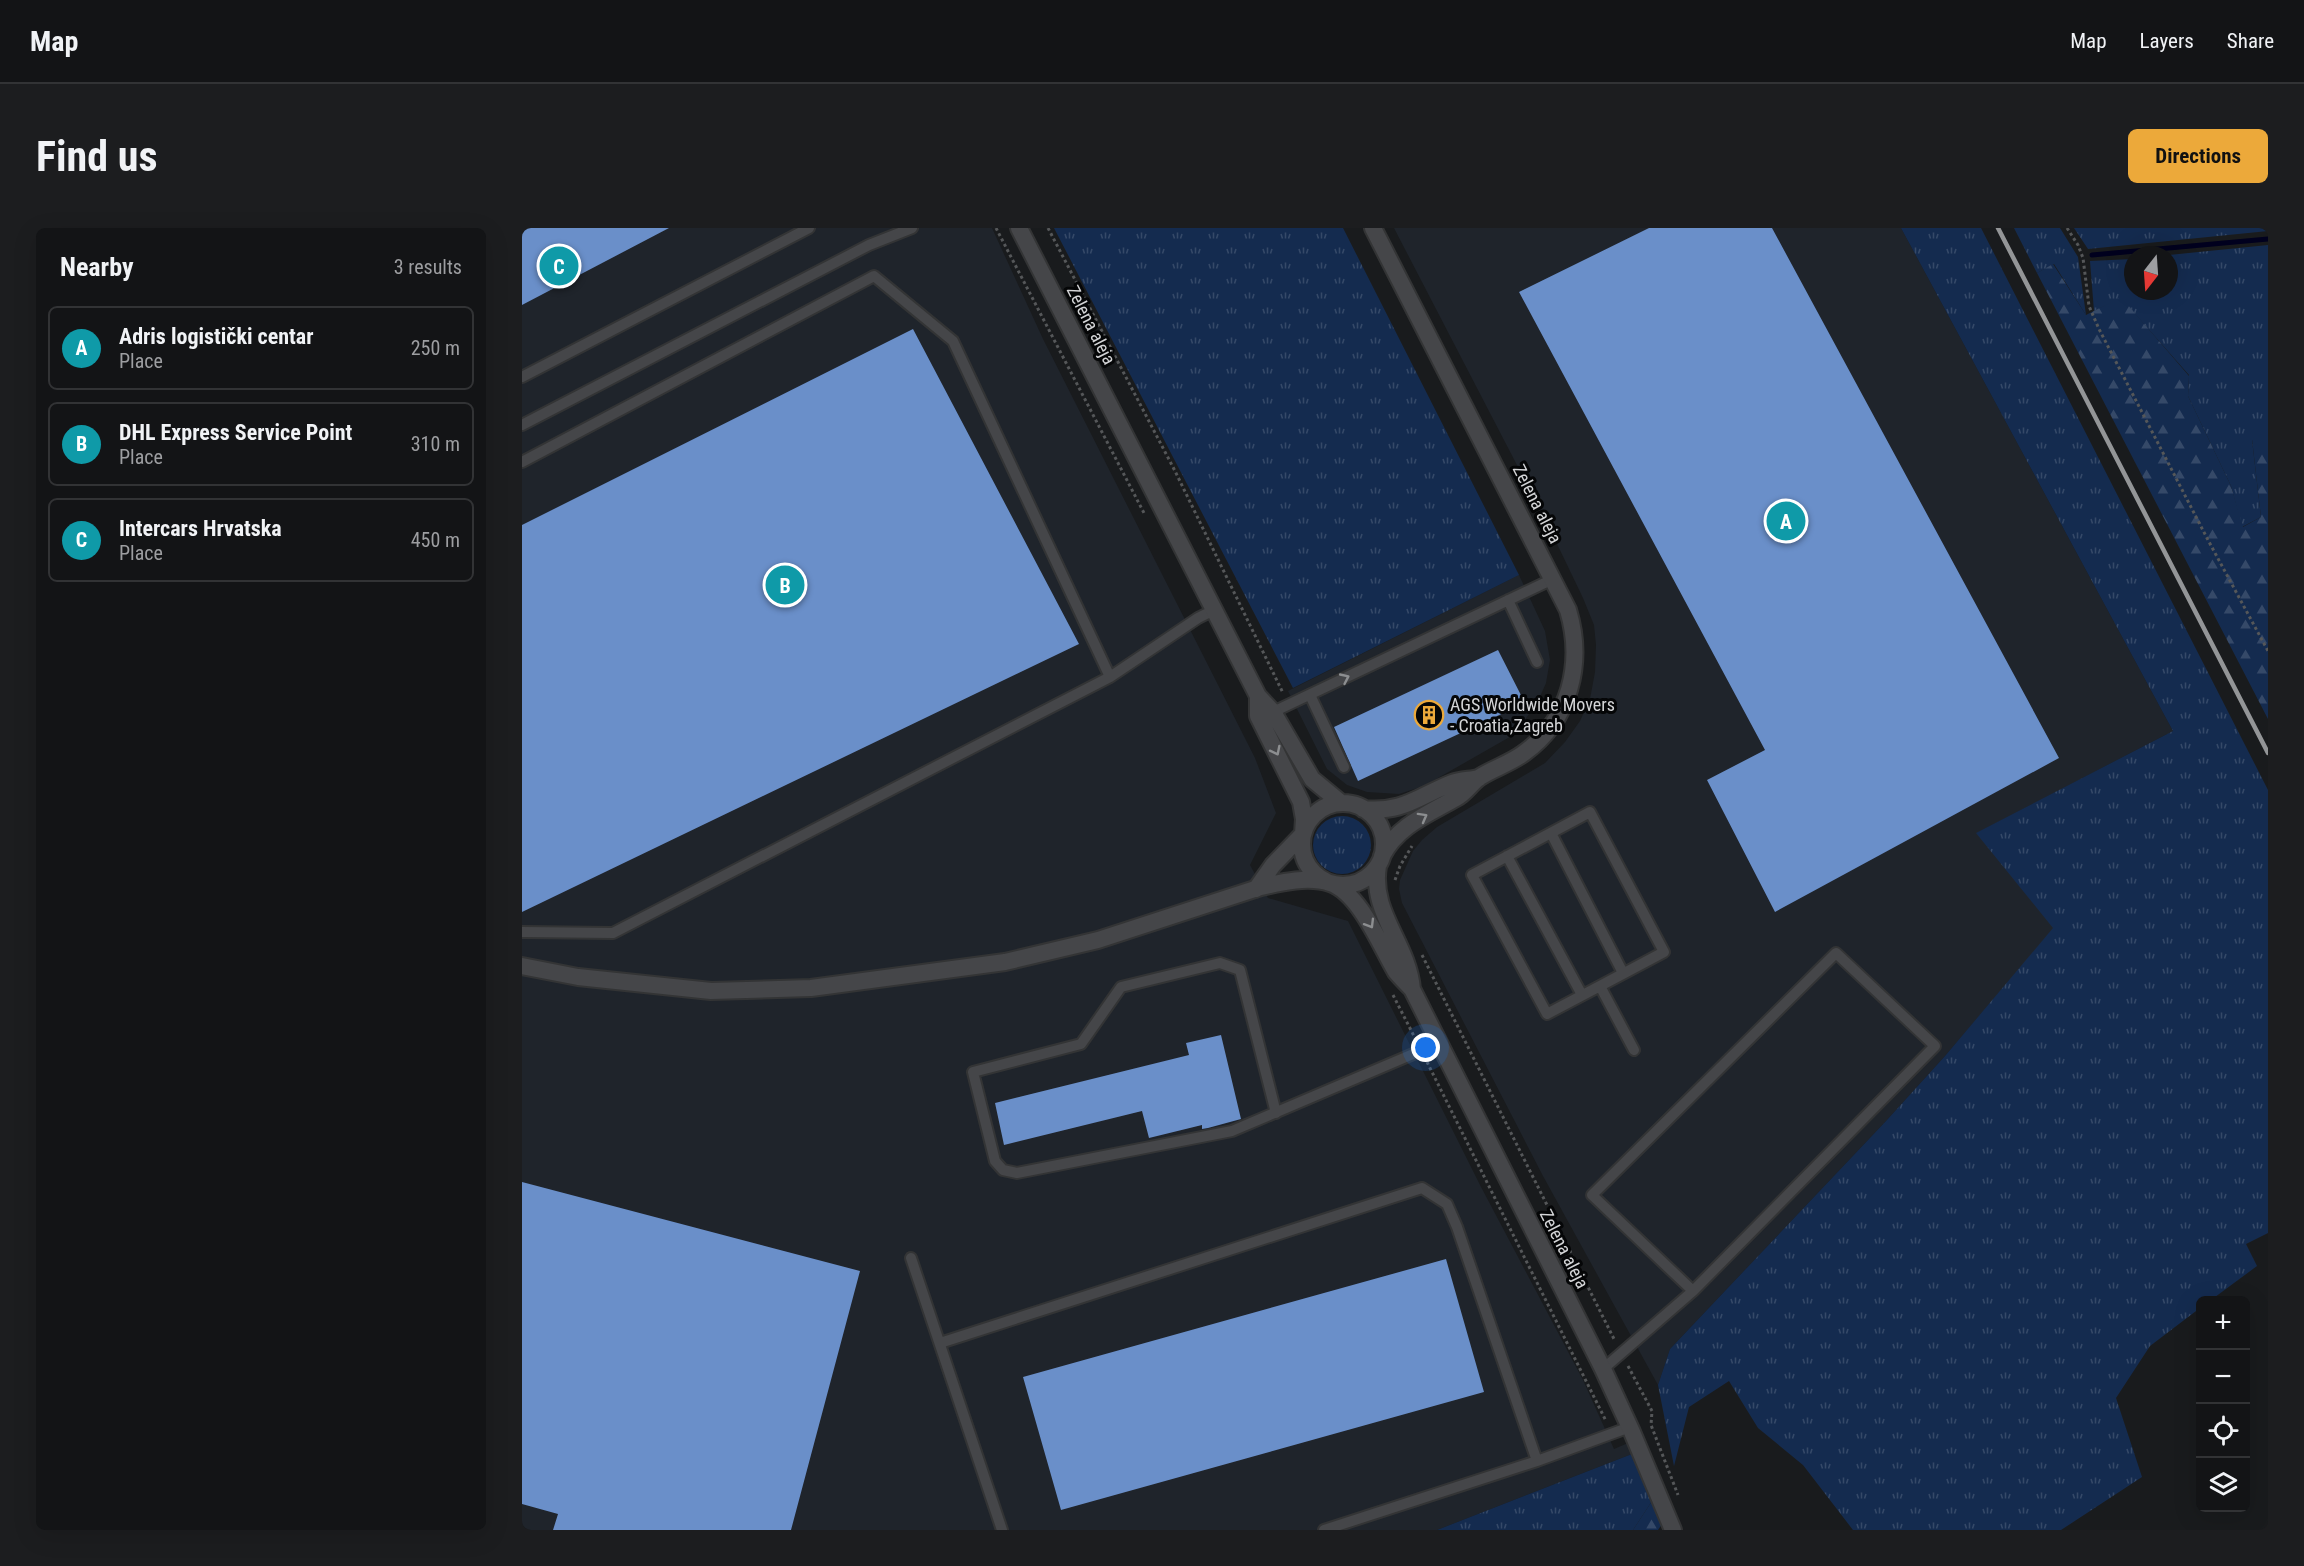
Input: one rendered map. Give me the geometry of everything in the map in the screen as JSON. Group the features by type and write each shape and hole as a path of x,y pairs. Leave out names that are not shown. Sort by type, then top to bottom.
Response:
{"street":[{"name":"Zelena aleja","path":"1019,228 1258,696 1273,712 1312,779 1341,803 1381,810 1400,807 1419,800 1453,783 1479,778"},
{"name":"Zelena aleja","path":"1330,883 1341,885 1362,880 1380,861 1392,838 1410,824 1462,795 1479,778 1524,754 1556,721 1575,670 1575,631 1568,610 1373,228"},
{"name":"Zelena aleja","path":"1258,696 1258,716 1301,801 1304,819 1303,854 1307,864 1321,878 1352,900 1364,914 1398,974 1412,989 1603,1369 1673,1530"},
{"path":"1256,889 1273,865 1303,834 1307,825 1320,810 1341,803"},
{"name":"Zelena aleja","path":"1363,808 1372,815 1380,828 1384,845 1376,888 1381,905 1411,971 1412,989"},
{"path":"522,966 578,977 711,992 811,988 1005,962 1098,940 1283,882 1304,880 1330,883"}],"lane":[{"path":"522,377 809,228"},
{"path":"522,424 869,245 912,228"},
{"path":"522,462 874,276 953,341 1110,677"},
{"path":"1273,712 1553,579"},
{"path":"1508,600 1537,662"},
{"path":"522,932 613,933 1110,677 1198,618 1214,610"},
{"path":"1310,695 1344,767"},
{"path":"1590,812 1664,952 1546,1014 1472,874 1507,856 1590,812"},
{"path":"1551,833 1623,973"},
{"path":"1507,856 1582,995"},
{"path":"1603,1369 1693,1291 1935,1046 1836,953 1592,1194 1693,1291"},
{"path":"1276,1113 1240,970 1220,963 1121,987 1081,1044 973,1072 995,1161 1002,1170 1017,1173 1232,1131 1276,1113 1422,1051 1439,1043"},
{"path":"1600,986 1634,1050"},
{"path":"940,1343 1422,1188 1447,1204 1454,1220 1537,1461"},
{"path":"911,1258 1002,1530"},
{"path":"1324,1530 1537,1461 1612,1433 1631,1429"}],"path":[{"path":"996,228 1148,522"},
{"path":"2067,228 2083,258 2089,306 2099,329 2268,651"},
{"path":"1389,987 1612,1433"},
{"path":"1522,1153 1620,1352 1652,1411 1651,1425 1678,1495"},
{"path":"1631,1429 1651,1425"}],"shaded area":[{"path":"522,228 992,228 1043,339 1255,758 1276,813 1250,865 1268,898 1348,921 1480,1185 1583,1380 1614,1449 1628,1443 1632,1454 1437,1530 522,1530"},
{"path":"1394,228 1901,228 2173,731 1977,833 2054,928 1945,1056 1886,1121 1670,1349 1658,1385 1543,1176 1402,903 1400,880 1413,851 1422,840 1437,827 1545,763 1565,742 1580,721 1590,699 1595,672 1596,645 1594,625 1547,523"},
{"path":"1519,575 1545,631 1550,660 1546,683 1538,701 1515,734 1424,786 1399,794 1367,792 1347,785 1327,769 1288,691"}],"green space":[{"path":"1054,228 1343,228 1519,575 1293,688"},
{"path":"1901,228 1981,228 2268,790 2268,1233 2246,1244 2257,1266 2216,1296 2196,1296 2196,1311 2150,1346 2116,1398 2142,1477 2061,1530 1853,1530 1803,1465 1758,1428 1729,1381 1689,1407 1674,1466 1658,1385 1670,1349 1886,1121 1945,1056 2053,928 1976,833 2173,731"},
{"path":"2014,228 2060,228 2078,257 2086,315 2054,264 2037,273"},
{"path":"2074,228 2268,228 2268,231 2088,249"},
{"path":"2268,245 2268,439 2252,440 2261,517 2242,527 2231,486 2188,396 2189,375 2121,298 2094,311 2090,261 2124,259 2124,300 2178,300 2178,254"},
{"path":"2053,264 2086,315 2121,297 2189,376 2188,396 2231,486 2243,527 2261,517 2252,439 2268,439 2268,719 2037,273"},
{"path":"1336,816 1348,816 1363,824 1371,839 1371,851 1363,866 1348,874 1336,874 1321,866 1313,851 1313,839 1321,824"},
{"path":"1632,1454 1652,1501 1633,1530 1437,1530"},
{"path":"1652,1501 1662,1524 1658,1530 1633,1530"}],"building":[{"path":"522,228 669,228 522,305"},
{"path":"1649,228 1772,228 2059,758 1775,912 1707,780 1765,750 1519,292"},
{"path":"913,329 1079,644 522,912 522,525"},
{"name":"AGS Worldwide Movers - Croatia,Zagreb","path":"1498,650 1525,703 1358,781 1334,727"},
{"path":"1221,1035 1241,1119 1208,1128 1202,1129 1202,1125 1149,1138 1142,1111 1004,1145 995,1103 1189,1055 1186,1043"},
{"path":"522,1182 860,1271 791,1530 553,1530 558,1514 522,1504"},
{"path":"1446,1259 1484,1392 1061,1510 1023,1377"}],"waterway":[{"path":"2092,255 2268,239"}],"railway":[{"path":"1998,228 2268,753"}],"place":[{"name":"Intercars Hrvatska","path":"559,266"},
{"name":"Adris logistički centar","path":"1786,521"},
{"name":"DHL Express Service Point","path":"785,585"},
{"name":"AGS Worldwide Movers - Croatia,Zagreb","path":"1429,715"}]}
